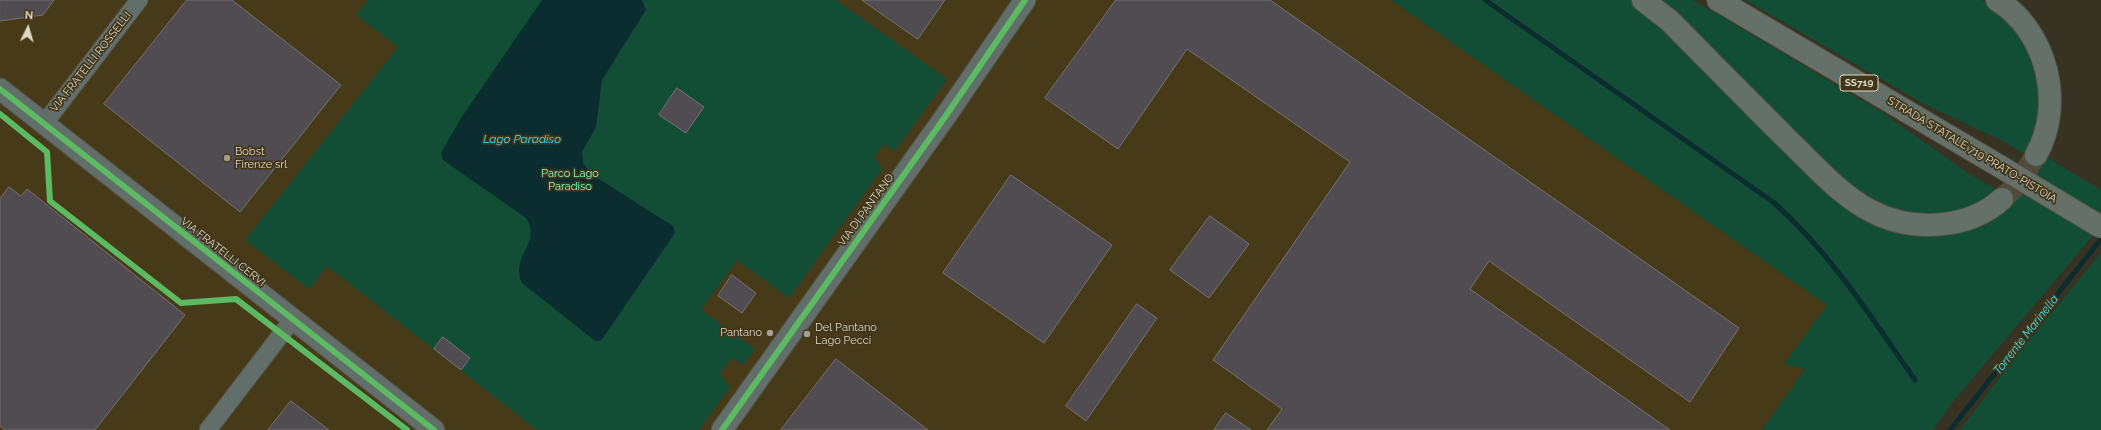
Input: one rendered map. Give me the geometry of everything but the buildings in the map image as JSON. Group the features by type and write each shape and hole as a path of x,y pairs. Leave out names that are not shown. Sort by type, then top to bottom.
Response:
{"highway":[{"path":"1643,0 1670,21 1822,173 1859,204 1871,211 1902,221 1921,224 1953,223 1978,215 2002,199"},
{"name":"STRADA STATALE 719 PRATO-PISTOIA","path":"1718,0 2101,227"},
{"path":"1997,0 2014,13 2028,29 2044,59 2050,86 2049,119 2046,136 2036,155"}],"street":[{"name":"VIA FRATELLI ROSSELLI","path":"44,124 139,0"},
{"name":"VIA DI PANTANO","path":"722,430 945,117 1025,0"},
{"name":"VIA FRATELLI CERVI","path":"0,89 434,430"},
{"path":"208,430 293,319"}],"shaded area":[{"path":"0,0 1391,0 1827,305 1785,363 1805,369 1762,430 0,430"}],"green space":[{"name":"Parco Lago Paradiso","path":"368,0 836,0 947,79 895,151 884,144 874,157 882,169 789,298 737,260 701,310 755,349 743,365 732,358 720,374 730,387 699,430 537,430 327,266 309,289 245,240 398,47 356,15"},
{"path":"1391,0 1632,0 1662,24 1883,226 2009,206 2031,184 2047,157 2101,190 2101,226 1951,404 1933,430 1762,430 1805,369 1784,364 1827,305"},
{"path":"1662,0 1692,0 1719,15 1883,113 1968,173 1999,191 1972,207 1942,214 1927,215 1912,213 1882,206 1874,202 1852,189"},
{"path":"1745,0 1981,0 1998,10 2011,24 2035,62 2043,113 2027,155 2005,142 1924,104"},
{"path":"2101,253 2101,430 1960,430 2020,351"}],"water":[{"name":"Lago Paradiso","path":"542,0 642,0 646,10 602,80 596,127 582,152 583,163 591,174 673,226 675,233 603,338 599,341 594,340 522,283 519,274 520,265 531,235 530,227 526,218 443,160 441,153 461,118"}],"waterway":[{"path":"1485,0 1773,202 1794,222 1832,264 1866,309 1915,380"},
{"name":"Torrente Marinella","path":"1950,430 2101,239"}],"tunnel":[{"path":"2002,199 2017,185 2036,155"}],"cycle path":[{"path":"722,430 945,117 1025,0"},
{"path":"0,89 434,430"},
{"path":"0,114 47,152 50,201 181,303 236,299 407,430"}],"place":[{"name":"Bobst Firenze srl","path":"227,158"},
{"name":"Pantano","path":"770,333"},
{"name":"Del Pantano Lago Pecci","path":"807,334"}]}
